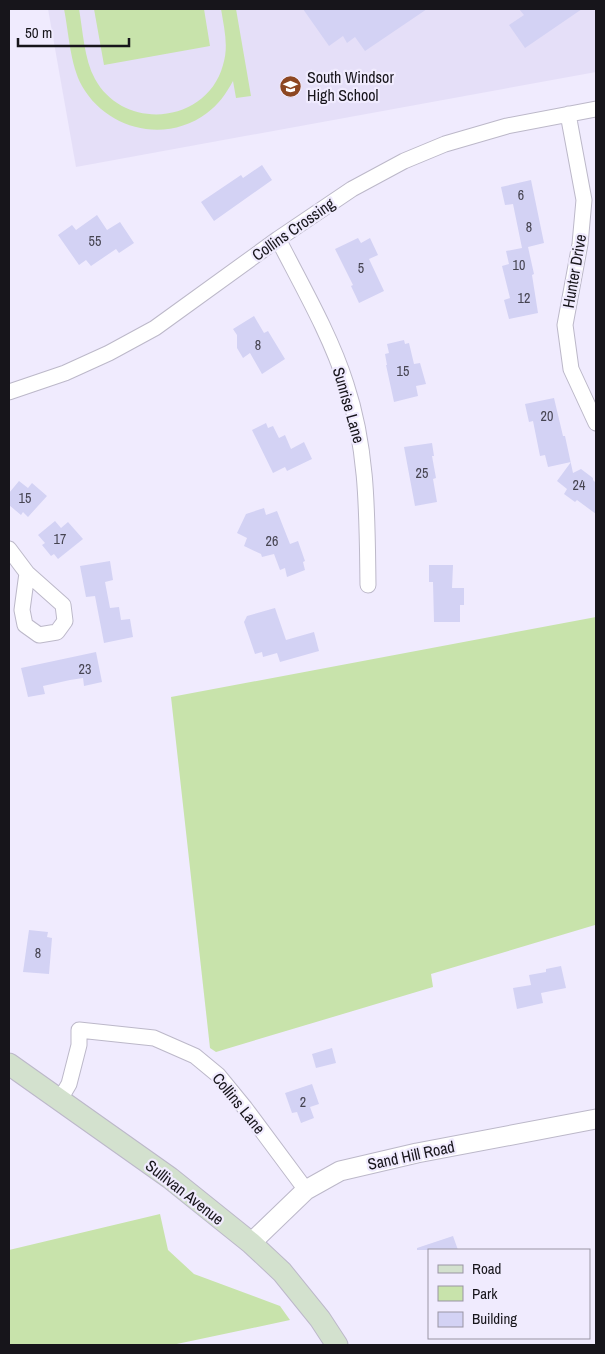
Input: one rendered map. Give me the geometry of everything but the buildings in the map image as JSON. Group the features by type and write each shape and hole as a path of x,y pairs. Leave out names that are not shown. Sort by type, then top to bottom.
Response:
{"main road":[{"name":"Sullivan Avenue","path":"9,1064 170,1178 251,1243 282,1272 320,1319 337,1345"}],"street":[{"name":"Collins Crossing","path":"9,392 64,373 109,353 155,328 278,239 352,189 404,161 445,144 507,126 596,109"},
{"name":"Hunter Drive","path":"568,114 584,200 580,244 565,325 571,369 596,423"},
{"name":"Sunrise Lane","path":"278,239 321,326 346,384 361,443 367,496 368,585"},
{"path":"9,549 27,573"},
{"name":"Collins Lane","path":"59,1100 69,1084 79,1045 79,1030 154,1038 195,1056 218,1074 306,1190"},
{"name":"Sand Hill Road","path":"251,1243 306,1190 340,1171 417,1153 596,1119"}],"shaded area":[{"name":"South Windsor High School","path":"48,9 596,9 596,72 76,167"}],"green space":[{"path":"64,9 79,9 88,63 95,79 108,96 125,107 144,113 164,114 183,109 200,100 214,85 223,65 226,51 221,9 236,9 251,96 236,98 233,81 225,95 215,106 191,123 174,128 156,130 138,128 122,122 106,113 93,101 82,86 72,59"},
{"path":"94,9 204,9 210,46 104,65"},
{"path":"596,617 596,927 595,925 431,974 433,987 216,1052 210,1048 171,697"},
{"path":"160,1214 168,1250 194,1274 280,1306 290,1320 172,1345 9,1345 9,1250"}],"place":[{"name":"South Windsor High School","path":"291,86"}]}
